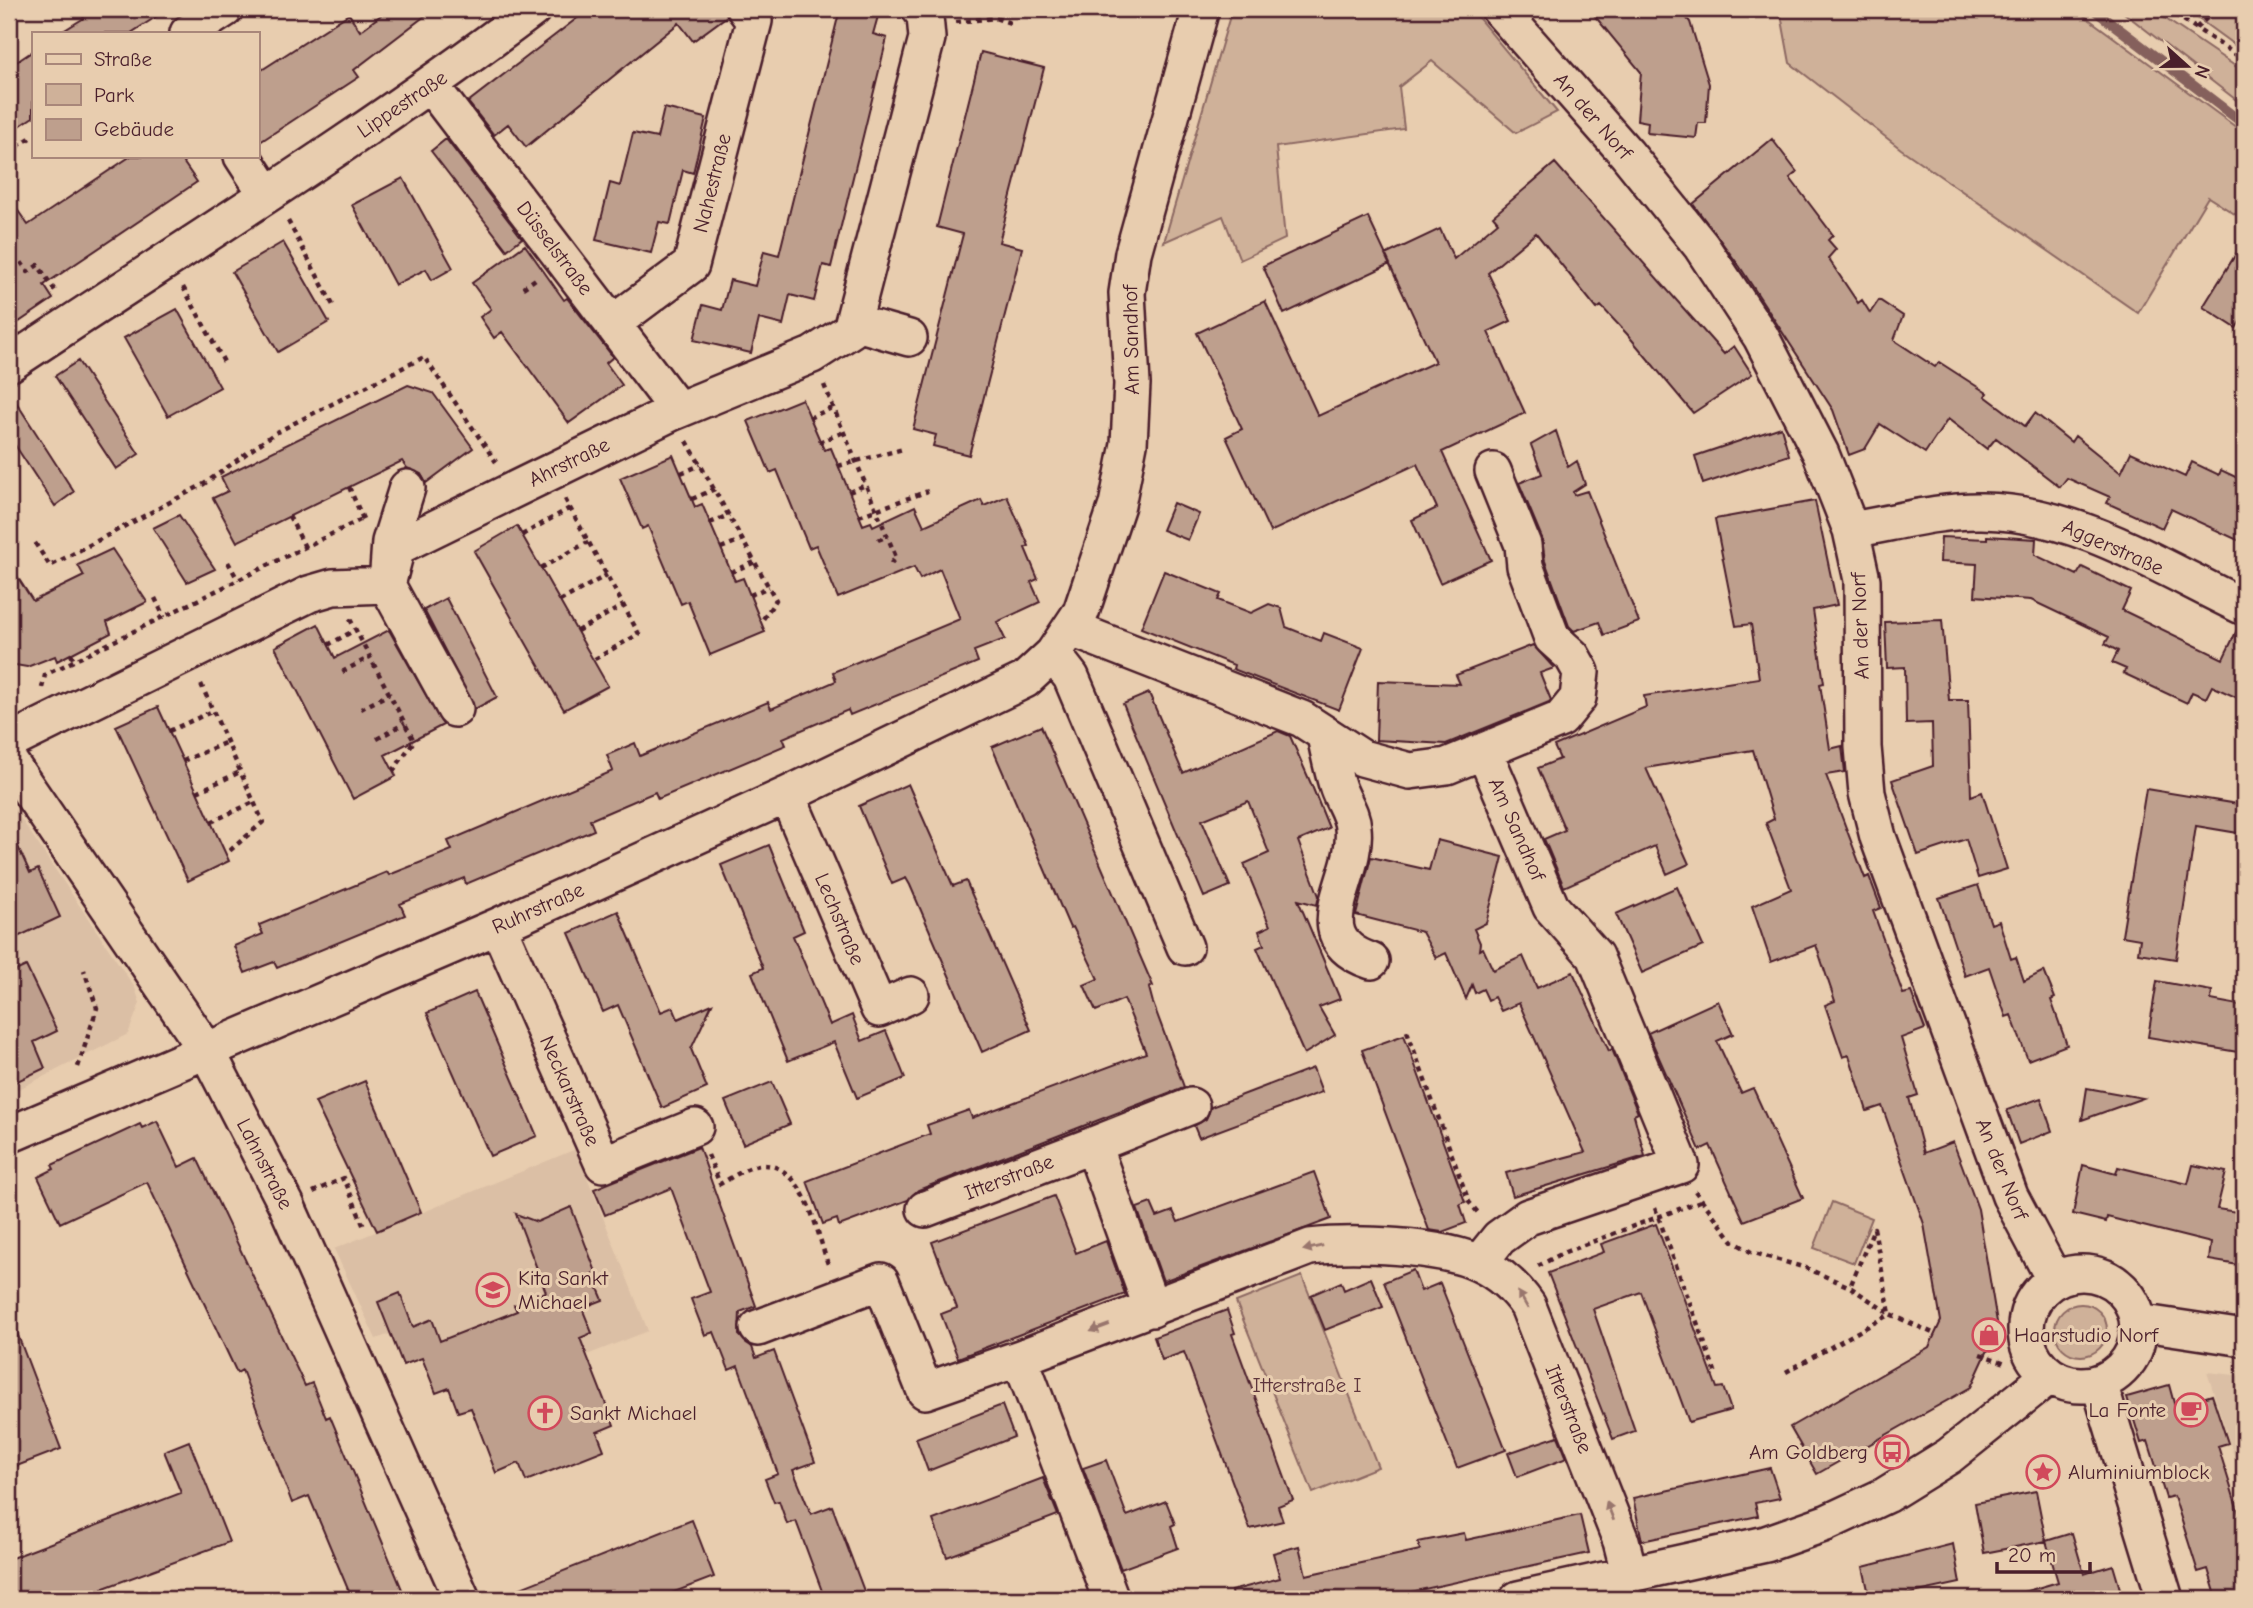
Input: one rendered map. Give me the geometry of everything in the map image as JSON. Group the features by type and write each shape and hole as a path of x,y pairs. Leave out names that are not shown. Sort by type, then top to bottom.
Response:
{"street":[{"path":"190,32 225,9"},
{"name":"Lippestraße","path":"9,364 431,86 533,9"},
{"name":"Nahestraße","path":"612,324 691,265 754,21 744,9"},
{"name":"Am Sandhof","path":"1201,9 1133,253 1127,293 1132,384 1131,420 1119,496 1096,572 1063,641 1287,713 1362,758 1410,771 1436,769 1484,751 1561,719 1574,706 1581,680 1577,663 1552,638 1525,566 1523,545 1493,471"},
{"name":"An der Norf","path":"1499,9 1627,154 1701,246 1761,337 1821,454 1851,530 1862,580 1863,747 1867,793 1878,837 2010,1196 2054,1279"},
{"path":"909,338 853,322 932,14"},
{"name":"Düsselstraße","path":"431,86 612,324 675,412"},
{"path":"244,158 269,191"},
{"name":"Ahrstraße","path":"387,585 397,547 675,412 812,355 851,330 853,322"},
{"path":"407,488 390,542 387,585 455,709"},
{"name":"Aggerstraße","path":"1851,530 1981,511 2047,519 2078,528 2244,607"},
{"path":"9,742 309,594 333,587 387,585"},
{"path":"1063,641 1071,677 1185,947"},
{"name":"Ruhrstraße","path":"9,1135 498,926 787,795 1025,680 1063,641"},
{"path":"1325,736 1335,780 1351,817 1354,833 1352,853 1336,908 1336,936 1353,955 1371,961"},
{"name":"Am Sandhof","path":"1484,751 1551,907 1595,956 1692,1184"},
{"name":"Lahnstraße","path":"9,761 207,1051 286,1204 462,1599"},
{"name":"Lechstraße","path":"787,795 878,1009 911,995"},
{"name":"Neckarstraße","path":"498,926 603,1164 695,1127"},
{"name":"Itterstraße","path":"925,1209 1191,1106"},
{"path":"1093,1145 1152,1309"},
{"path":"1489,1250 1528,1217 1644,1178 1692,1184"},
{"name":"Itterstraße","path":"840,1298 881,1281 925,1391 1152,1309 1310,1247 1368,1244 1457,1256 1489,1250 1528,1306 1603,1493 1621,1541 1630,1576"},
{"path":"2081,1273 2107,1278 2122,1289 2133,1304 2137,1322 2138,1337 2133,1352 2119,1371 2099,1383 2082,1386 2049,1376 2031,1353 2025,1326 2029,1307 2039,1291 2054,1279 2081,1273"},
{"path":"758,1328 840,1298"},
{"path":"2137,1322 2244,1338"},
{"path":"1020,1358 1111,1599"},
{"path":"1518,1599 1766,1545 1826,1524 1886,1495 1949,1456 2049,1376"},
{"path":"2099,1383 2165,1599"}],"path":[{"path":"2167,9 2244,60"},
{"path":"2196,28 2217,9"},
{"path":"932,14 995,18 1014,24"},
{"path":"9,152 32,136"},
{"path":"269,191 334,307"},
{"path":"167,259 224,362"},
{"path":"21,262 27,272 38,265 74,321"},
{"path":"812,355 896,557 889,566"},
{"path":"35,543 50,566 204,484 275,433 424,357 514,489"},
{"path":"809,418 834,407"},
{"path":"675,412 701,465 776,600 761,622"},
{"path":"819,442 844,432"},
{"path":"838,466 856,459 903,449"},
{"path":"681,473 701,465"},
{"path":"549,471 639,634 593,660"},
{"path":"849,492 866,485"},
{"path":"692,499 715,489"},
{"path":"859,516 928,491"},
{"path":"522,535 570,508"},
{"path":"710,523 729,515"},
{"path":"289,516 305,547"},
{"path":"40,696 45,675 360,520 365,523"},
{"path":"878,540 888,536"},
{"path":"721,548 743,540"},
{"path":"541,568 589,542"},
{"path":"229,562 238,580"},
{"path":"731,572 755,562"},
{"path":"560,601 607,575"},
{"path":"333,587 414,741 393,771"},
{"path":"750,595 769,587"},
{"path":"155,598 164,617"},
{"path":"576,631 624,605"},
{"path":"328,645 355,630"},
{"path":"71,654 74,661"},
{"path":"188,655 263,822 226,854"},
{"path":"342,672 370,657"},
{"path":"361,709 389,694"},
{"path":"169,731 213,711"},
{"path":"377,739 405,723"},
{"path":"183,761 227,742"},
{"path":"197,792 240,772"},
{"path":"211,822 254,802"},
{"path":"78,1067 97,1008 85,970"},
{"path":"1407,1031 1489,1250"},
{"path":"695,1127 720,1184 758,1165 775,1167 789,1174 801,1190 840,1298"},
{"path":"286,1204 344,1178 364,1227"},
{"path":"1644,1178 1716,1374"},
{"path":"1517,1289 1535,1268 1548,1260 1658,1217 1692,1184 1733,1241 1751,1252 1806,1268 1850,1287 1890,1314 1935,1334"},
{"path":"1850,1287 1866,1242 1874,1228 1890,1314"},
{"path":"1786,1372 1890,1314"},
{"path":"1980,1354 2006,1365"}],"shaded area":[{"path":"9,801 135,988 140,1003 128,1034 9,1094"},
{"name":"Kita Sankt Michael","path":"576,1149 648,1331 503,1388 477,1406 458,1412 449,1388 436,1393 422,1358 403,1365 390,1334 376,1339 334,1249"},
{"path":"2207,1372 2244,1376 2244,1487"}],"green space":[{"path":"1232,9 1471,9 1557,112 1516,133 1432,61 1399,87 1404,129 1276,147 1285,239 1240,260 1223,216 1164,242"},
{"path":"1780,9 2075,9 2244,133 2244,220 2208,197 2138,313 1901,149 1790,63"},
{"path":"2119,9 2151,9 2244,72 2244,106"},
{"path":"2185,9 2244,9 2244,52"},
{"path":"1832,1202 1872,1218 1854,1263 1814,1248"},
{"name":"Itterstraße I","path":"1302,1276 1378,1467 1313,1493 1236,1302"},
{"path":"2081,1304 2091,1306 2099,1312 2105,1320 2105,1340 2099,1348 2091,1354 2081,1356 2071,1354 2063,1348 2057,1340 2055,1330 2057,1320 2063,1312 2071,1306"}],"building":[{"path":"78,9 168,9 133,32 62,32 84,18"},
{"path":"389,9 434,9 354,70 359,77 259,143 259,72 349,14 360,31"},
{"path":"589,9 725,9 727,16 693,41 679,23 526,147 508,124 494,135 468,102"},
{"path":"840,9 880,9 873,34 887,38 831,267 823,265 814,301 790,295 783,325 759,319 751,353 694,340 703,305 722,310 730,280 755,286 764,251 779,255"},
{"path":"1589,9 1679,9 1690,22 1709,84 1706,123 1698,123 1696,138 1647,133 1648,122 1637,120 1641,72"},
{"path":"32,52 32,118 9,133 9,67"},
{"path":"981,52 1044,68 999,242 1022,248 969,455 933,446 936,435 913,429 963,234 937,227"},
{"path":"664,108 706,118 693,173 683,170 670,224 659,222 651,253 596,240 610,183 620,186 633,133 657,138"},
{"path":"446,139 522,238 507,250 431,151"},
{"path":"1772,139 1797,172 1790,178 1833,235 1828,240 1836,249 1828,258 1858,303 1862,300 1870,313 1879,300 1903,316 1894,340 1935,367 1939,362 1987,393 1985,396 2025,426 2035,413 2071,442 2075,436 2121,473 2131,452 2185,477 2192,462 2219,475 2221,470 2244,481 2244,543 2171,509 2162,528 2107,503 2110,497 2067,478 2060,487 1996,438 1987,449 1948,419 1925,453 1880,424 1865,449 1849,455 1833,410 1740,267 1693,204"},
{"path":"128,158 180,158 197,182 44,285 53,299 19,322 9,307 9,198 28,225"},
{"path":"1555,163 1724,354 1734,346 1752,374 1693,413 1627,334 1601,306 1597,309 1536,233 1488,273 1511,321 1488,332 1525,413 1442,452 1491,560 1440,583 1412,520 1437,508 1417,464 1270,532 1226,437 1242,429 1197,333 1265,301 1318,416 1435,362 1385,255 1440,229 1454,259 1498,222 1493,216"},
{"path":"403,178 453,268 432,280 426,269 395,285 352,205"},
{"path":"1368,217 1390,264 1284,314 1263,266"},
{"path":"2244,241 2244,315 2236,328 2203,307"},
{"path":"283,242 329,322 278,352 232,272"},
{"path":"525,245 564,300 567,298 613,357 606,363 622,385 569,423 502,332 494,338 480,317 491,309 472,283"},
{"path":"177,309 220,387 168,416 124,338"},
{"path":"78,361 139,454 116,469 55,376"},
{"path":"408,385 433,393 473,448 426,483 421,474 407,468 402,461 237,542 213,498 228,491 221,477"},
{"path":"9,391 74,492 55,506 9,436"},
{"path":"802,399 824,450 831,448 863,525 871,522 873,526 915,506 924,526 981,500 984,506 1007,496 1029,546 1025,548 1038,579 1031,582 1040,602 997,622 1005,639 974,651 978,662 850,715 848,710 783,738 786,745 658,799 655,792 590,820 594,830 466,884 464,878 400,904 405,915 277,968 274,962 245,973 234,946 263,934 259,925 387,872 389,875 452,850 448,841 613,771 607,755 635,743 640,756 768,702 771,709 836,681 833,672 960,619 940,569 920,579 914,567 838,598 816,545 809,548 777,470 770,473 748,421"},
{"path":"1781,427 1789,455 1703,484 1695,456"},
{"path":"1556,431 1568,467 1577,461 1585,484 1573,492 1574,495 1587,491 1639,622 1604,635 1599,622 1574,631 1569,626 1545,561 1542,538 1519,483 1542,474 1531,445"},
{"path":"673,455 695,507 702,504 735,581 743,578 765,632 710,655 688,601 681,604 648,526 642,529 620,478"},
{"path":"1815,501 1837,605 1813,610 1824,683 1820,684 1830,749 1842,746 1845,772 1826,775 1865,878 1869,876 1881,908 1873,911 1903,994 1911,992 1925,1029 1901,1038 1918,1095 1909,1098 1924,1153 1953,1142 1962,1165 1978,1209 1998,1328 1971,1387 1817,1474 1790,1427 1929,1347 1941,1321 1924,1224 1882,1106 1867,1111 1849,1055 1843,1057 1825,1005 1835,1001 1816,945 1771,962 1752,906 1791,889 1766,823 1774,819 1753,750 1646,768 1689,864 1667,874 1655,846 1564,887 1544,839 1565,830 1538,768 1560,759 1554,746 1646,707 1644,696 1759,678 1751,624 1736,626 1715,519"},
{"path":"1173,503 1199,514 1188,540 1162,530"},
{"path":"179,515 215,569 187,582 153,528"},
{"path":"517,526 608,686 564,710 474,551"},
{"path":"1987,536 2036,539 2035,555 2077,575 2082,567 2131,591 2122,610 2223,659 2239,626 2244,627 2244,701 2212,686 2206,698 2192,692 2187,703 2123,673 2126,669 2112,663 2118,651 2105,644 2109,637 2031,600 1975,596 1977,564 1940,562 1941,537 1987,539"},
{"path":"112,549 147,602 107,622 111,633 57,661 55,656 27,667 9,664 9,564 33,601 84,576 78,565"},
{"path":"1164,571 1221,594 1218,600 1251,613 1269,604 1281,608 1286,627 1321,641 1324,633 1363,648 1339,710 1233,669 1234,665 1141,628"},
{"path":"446,598 497,697 475,709 424,610"},
{"path":"1942,620 1949,700 1968,700 1971,796 1982,792 2007,869 1978,878 1966,839 1918,855 1892,780 1933,766 1932,723 1906,724 1905,667 1887,668 1885,622"},
{"path":"318,624 335,658 389,630 443,725 385,755 396,776 353,799 275,647"},
{"path":"1533,645 1554,668 1540,673 1551,700 1549,702 1446,744 1376,740 1378,681 1460,684 1456,675"},
{"path":"1149,693 1183,773 1278,731 1290,736 1312,786 1329,828 1298,841 1319,896 1317,905 1298,900 1340,999 1319,1007 1335,1035 1304,1054 1257,948 1264,945 1259,931 1270,926 1244,864 1269,853 1248,801 1202,820 1230,886 1204,897 1123,704"},
{"path":"158,707 229,861 188,881 116,726"},
{"path":"1041,726 1153,986 1149,988 1153,1003 1184,1087 918,1190 908,1200 839,1226 837,1219 823,1224 807,1181 930,1134 927,1125 969,1110 972,1118 1146,1053 1124,999 1096,1011 1084,985 1098,979 1073,927 1070,928 992,747"},
{"path":"908,784 953,886 966,881 1031,1030 982,1052 910,885 906,878 892,884 859,806"},
{"path":"2146,789 2244,805 2244,834 2196,826 2176,959 2138,953 2140,939 2122,936"},
{"path":"9,827 30,873 38,869 60,917 9,941"},
{"path":"1437,840 1503,857 1486,923 1474,929 1480,943 1479,950 1483,948 1493,970 1523,956 1537,988 1573,972 1609,1051 1612,1049 1638,1113 1634,1115 1645,1156 1513,1196 1506,1173 1585,1152 1519,1003 1501,1011 1494,997 1488,1000 1483,989 1475,993 1472,985 1466,999 1446,953 1436,958 1422,932 1356,915 1371,857 1429,870"},
{"path":"769,845 804,931 793,936 830,1025 852,1015 862,1041 886,1031 905,1078 857,1098 834,1042 788,1061 752,973 763,968 721,865"},
{"path":"1978,885 1991,924 1999,921 2011,959 2016,957 2024,981 2044,971 2055,998 2051,1000 2067,1045 2028,1060 2011,1015 2006,1017 1989,967 1965,976 1939,898"},
{"path":"1677,887 1703,946 1642,973 1616,914"},
{"path":"618,911 661,1012 673,1007 678,1019 712,1004 691,1049 707,1088 662,1108 618,1005 603,1012 569,933"},
{"path":"26,966 57,1031 34,1042 45,1068 9,1085 9,974"},
{"path":"2157,981 2212,991 2211,1000 2244,1006 2244,1053 2148,1037"},
{"path":"475,992 537,1136 490,1156 427,1013"},
{"path":"1718,1001 1733,1034 1717,1041 1741,1093 1753,1088 1803,1198 1744,1221 1710,1145 1700,1150 1648,1033"},
{"path":"1404,1035 1465,1202 1460,1204 1466,1223 1442,1232 1429,1230 1362,1050"},
{"path":"1313,1068 1322,1092 1199,1138 1194,1126 1206,1119 1211,1107"},
{"path":"365,1081 421,1212 377,1231 315,1102"},
{"path":"772,1082 790,1124 743,1144 725,1101"},
{"path":"2087,1088 2143,1098 2082,1120"},
{"path":"2041,1098 2052,1131 2019,1144 2007,1110"},
{"path":"157,1121 179,1167 197,1158 305,1386 312,1383 326,1418 330,1416 406,1599 352,1599 309,1496 292,1503 242,1370 237,1373 147,1182 60,1223 38,1177 54,1169 52,1165 140,1124 142,1128"},
{"path":"699,1147 756,1306 740,1312 739,1335 752,1347 756,1358 774,1351 815,1462 793,1470 811,1514 832,1506 867,1599 825,1599 796,1521 787,1524 779,1501 774,1502 765,1479 778,1474 738,1366 729,1370 714,1332 705,1335 691,1299 710,1292 671,1188 605,1215 594,1189"},
{"path":"2083,1165 2116,1174 2118,1167 2188,1184 2193,1165 2226,1172 2217,1209 2244,1213 2244,1266 2209,1260 2211,1243 2107,1217 2106,1222 2073,1214"},
{"path":"1314,1172 1331,1219 1163,1281 1137,1208 1151,1203 1157,1217 1173,1211 1178,1222"},
{"path":"1054,1196 1076,1253 1106,1241 1125,1294 958,1358 941,1314 957,1308 932,1242"},
{"path":"571,1207 596,1272 592,1274 603,1300 582,1308 592,1333 580,1338 614,1425 597,1432 604,1450 526,1481 519,1463 496,1473 471,1408 458,1412 449,1388 436,1393 422,1358 403,1365 378,1302 400,1293 413,1327 432,1319 440,1341 517,1311 514,1305 546,1292 516,1214 537,1222"},
{"path":"1656,1224 1717,1388 1723,1387 1731,1410 1689,1422 1641,1292 1593,1309 1635,1431 1613,1439 1548,1273 1604,1252 1601,1244"},
{"path":"1413,1270 1421,1291 1440,1283 1506,1450 1457,1468 1384,1282"},
{"path":"1371,1278 1383,1307 1325,1330 1311,1295 1341,1282 1344,1290"},
{"path":"1227,1310 1235,1333 1232,1334 1293,1500 1278,1506 1283,1521 1250,1529 1184,1352 1162,1360 1154,1337"},
{"path":"11,1317 61,1449 9,1469 9,1318"},
{"path":"2169,1385 2175,1407 2212,1395 2228,1443 2218,1446 2244,1530 2244,1599 2217,1599 2208,1569 2198,1572 2174,1496 2166,1498 2148,1441 2141,1443 2127,1397"},
{"path":"1002,1405 1014,1437 928,1471 916,1438"},
{"path":"1558,1436 1567,1458 1517,1477 1508,1453"},
{"path":"189,1441 229,1542 74,1599 9,1599 9,1559 181,1493 164,1451"},
{"path":"1106,1460 1127,1516 1166,1501 1175,1524 1171,1526 1178,1548 1121,1569 1083,1468"},
{"path":"1770,1468 1780,1498 1755,1503 1758,1516 1642,1541 1633,1498"},
{"path":"1043,1478 1058,1515 947,1557 933,1520"},
{"path":"2036,1491 2046,1541 1984,1553 1975,1503"},
{"path":"1580,1515 1589,1553 1379,1599 1232,1599 1231,1591 1280,1578 1273,1553 1299,1546 1306,1575 1420,1550 1418,1542 1464,1533 1466,1540"},
{"path":"692,1520 714,1577 656,1599 493,1599"},
{"path":"2072,1533 2084,1574 2113,1565 2123,1599 2021,1599 2020,1593 2058,1582 2046,1541"},
{"path":"1953,1544 1960,1583 1899,1596 1899,1599 1870,1599 1863,1567"}],"waterway":[{"path":"2093,9 2244,124"}],"place":[{"name":"Kita Sankt Michael","path":"493,1290"},
{"name":"Haarstudio Norf","path":"1989,1335"},
{"name":"La Fonte","path":"2191,1410"},
{"name":"Sankt Michael","path":"545,1413"},
{"name":"Am Goldberg","path":"1892,1452"},
{"name":"Aluminiumblock","path":"2043,1472"}]}
